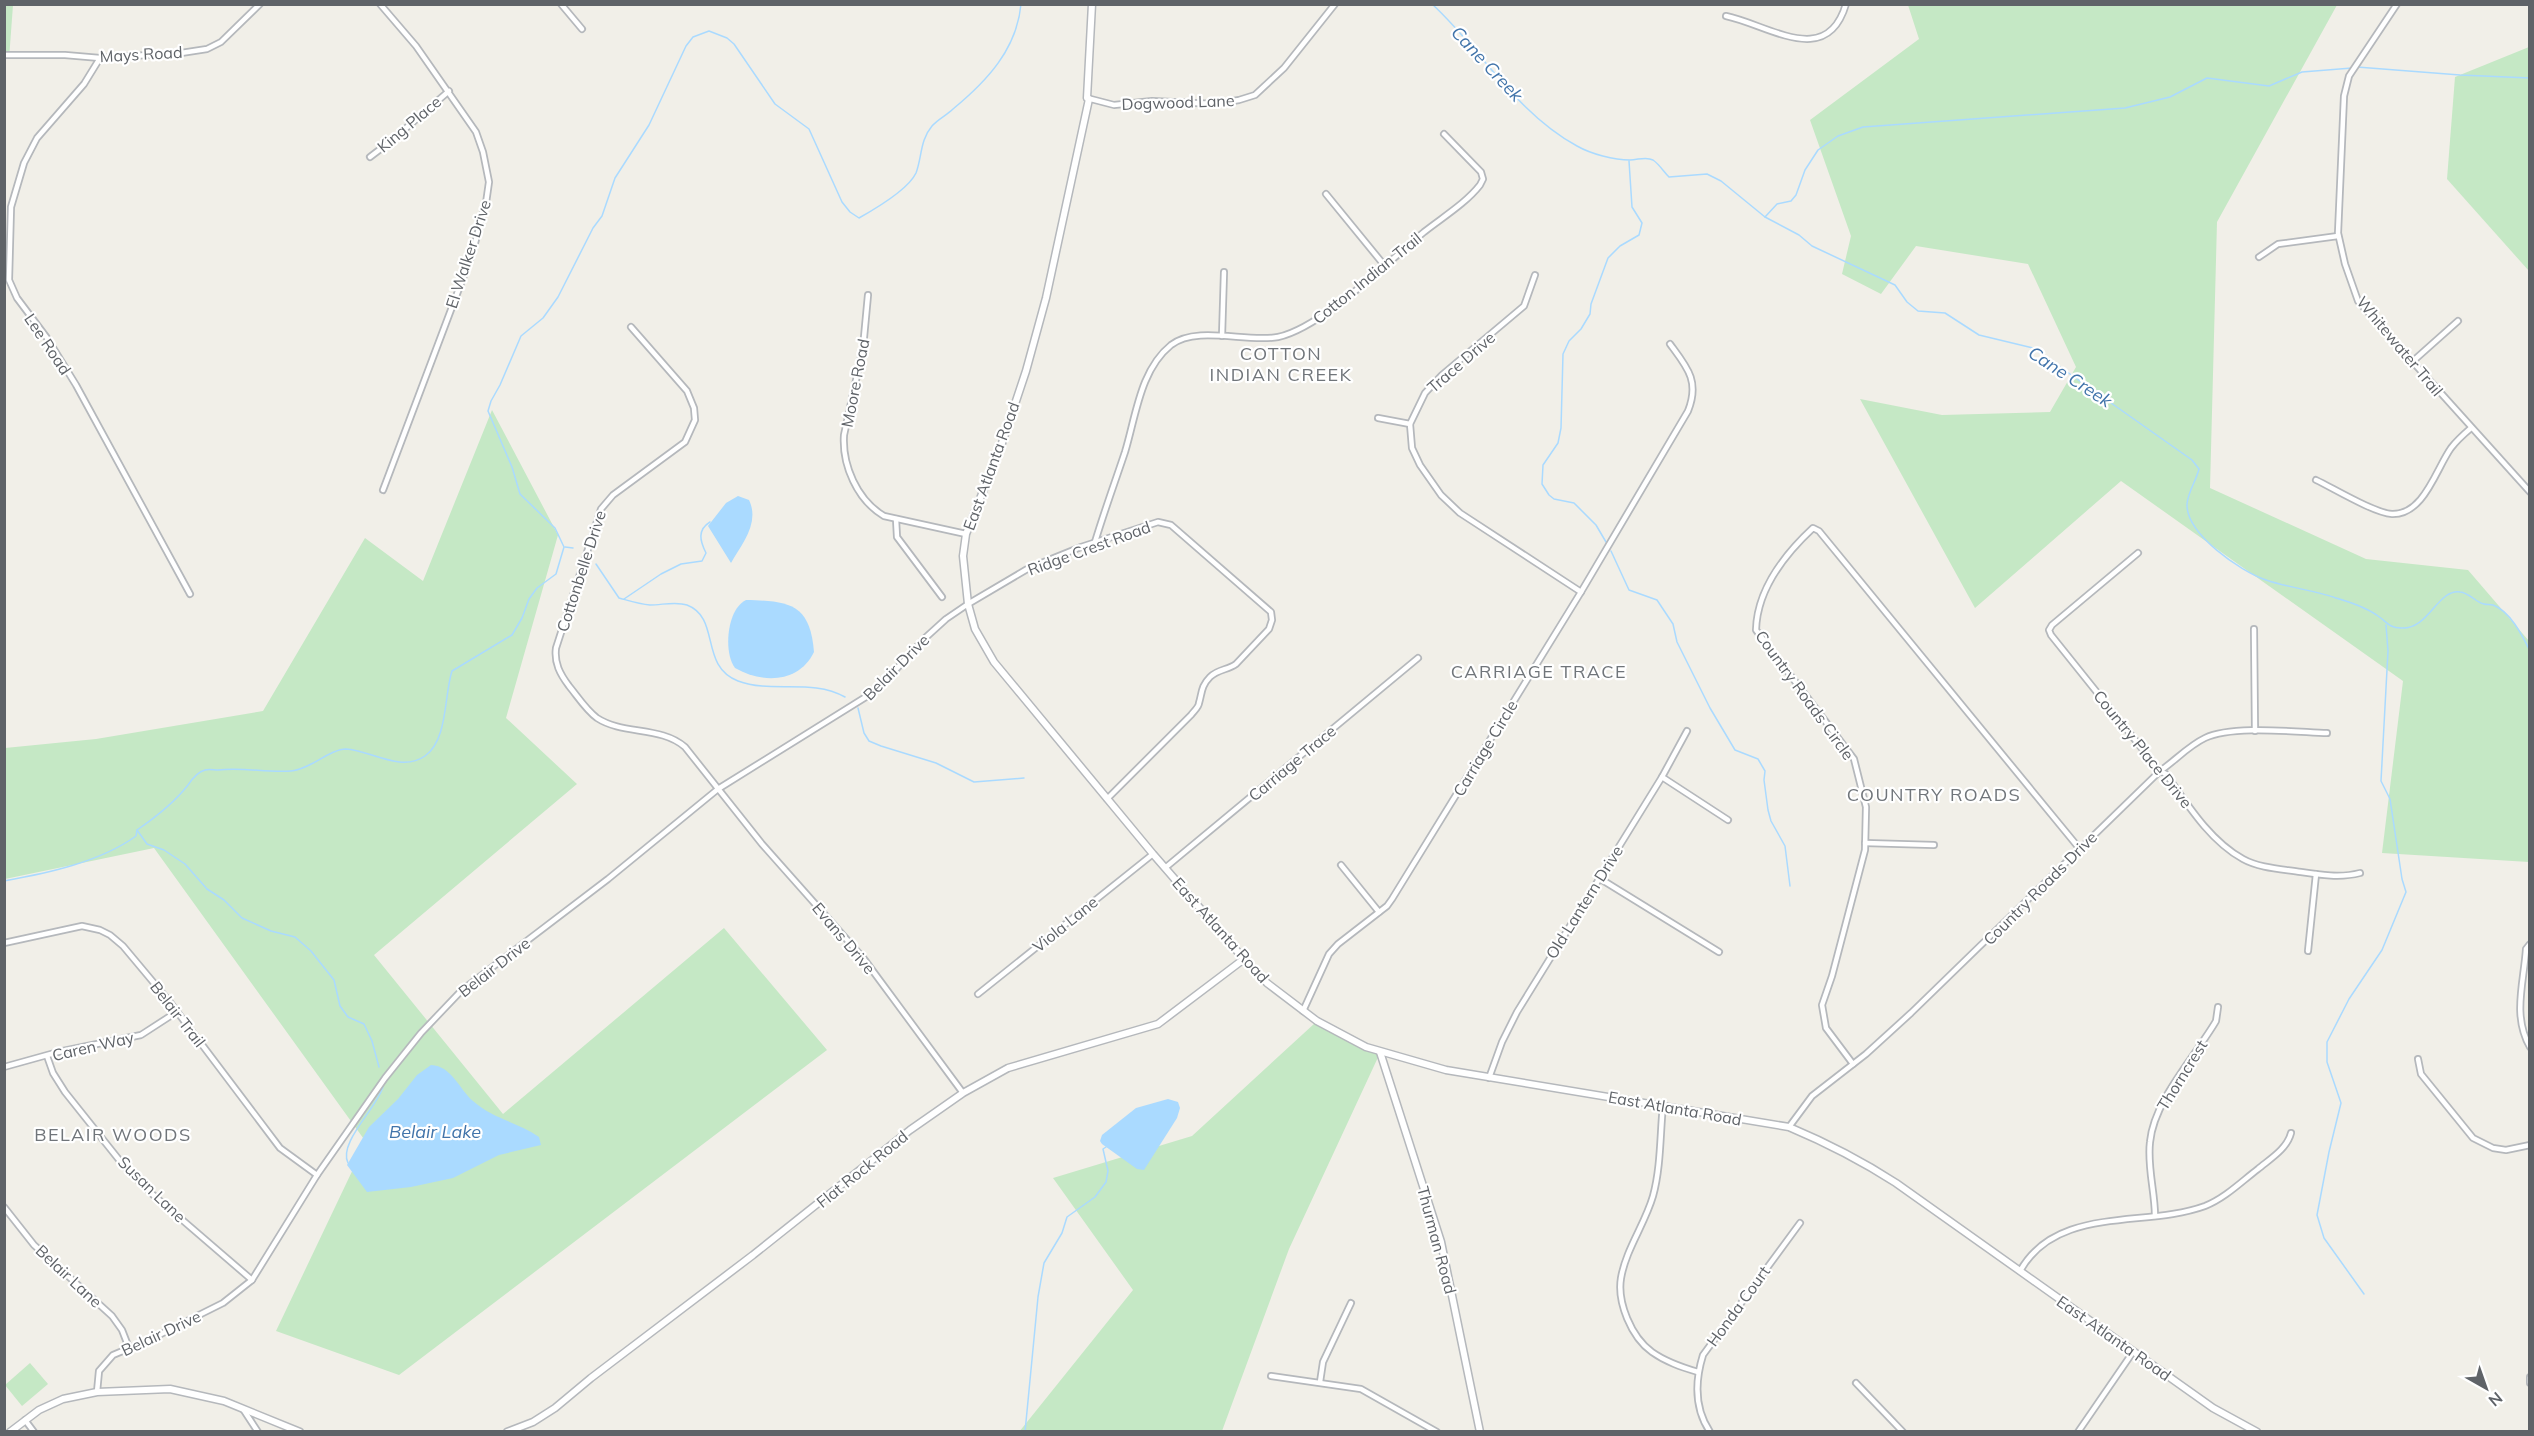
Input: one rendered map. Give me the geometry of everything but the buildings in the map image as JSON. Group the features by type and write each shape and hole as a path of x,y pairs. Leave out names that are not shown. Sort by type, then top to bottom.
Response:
{"street":[{"name":"Mays Road","path":"4,55 65,55 100,58 181,53 207,49 221,42 260,4"},
{"name":"El Walker Drive","path":"380,4 449,91 476,132 483,152 488,192 472,254 383,490"},
{"path":"561,4 582,29"},
{"name":"East Atlanta Road","path":"1092,4 1087,98 1089,99 1043,309 1000,446 966,534 963,556 968,604 975,629 994,662 1153,854 1244,959 1267,983 1303,1011 1366,1047 1446,1070 1789,1127 1871,1167 2213,1408 2257,1431"},
{"name":"Dogwood Lane","path":"1087,98 1114,105 1152,101 1215,104 1255,95 1284,68 1335,4"},
{"path":"1726,16 1802,40 1824,36 1833,31 1840,23 1846,4"},
{"name":"Whitewater Trail","path":"2397,4 2347,80 2338,236 2358,301 2529,492"},
{"name":"Lee Road","path":"100,58 84,84 37,138 17,180 11,207 9,280 17,298 47,338 76,385 190,594"},
{"name":"King Place","path":"370,157 449,91"},
{"name":"Cotton Indian Trail","path":"1095,542 1143,389 1158,358 1180,340 1222,336 1257,339 1279,337 1302,329 1354,291 1480,185 1483,179 1481,172 1444,134"},
{"path":"1326,194 1384,265"},
{"path":"2259,257 2278,244 2338,236"},
{"path":"1222,336 1224,272"},
{"name":"Trace Drive","path":"1410,424 1425,393 1442,375 1524,306 1535,275"},
{"name":"Moore Road","path":"868,295 865,336 846,425 844,448 847,467 861,492 878,512 896,519 966,534"},
{"path":"2412,362 2458,321"},
{"name":"Cottonbelle Drive","path":"632,327 687,392 694,408 695,420 685,442 613,495 601,509 556,648 556,662 565,680 594,715 608,723 675,740 685,747 718,789"},
{"name":"Carriage Circle","path":"1303,1011 1329,954 1338,944 1387,906 1398,890 1689,411 1694,395 1687,368 1670,344"},
{"path":"1378,418 1410,424 1416,456 1441,495 1477,525 1581,592"},
{"path":"2316,480 2379,510 2391,514 2399,513 2419,502 2450,449 2471,428"},
{"path":"896,519 897,537 942,597"},
{"name":"Ridge Crest Road","path":"968,604 1029,568 1095,542 1158,522 1171,525 1180,532 1270,612 1272,620 1269,629 1230,669 1218,671 1210,677 1202,686 1200,704 1191,715 1107,799"},
{"name":"Country Roads Circle","path":"1853,1064 1826,1028 1822,1005 1848,917 1865,843 1866,807 1854,759 1755,630 1756,615 1765,591 1789,553 1813,528 1819,531 2079,848"},
{"name":"Country Place Drive","path":"2138,553 2049,630 2051,635 2160,771 2166,774 2193,812 2222,844 2243,859 2257,864 2316,874 2341,876 2360,873"},
{"name":"Belair Drive","path":"97,1392 97,1377 102,1366 113,1355 149,1340 223,1303 252,1280 317,1175 385,1078 421,1033 461,991 608,879 718,789 877,690 924,639 946,619 968,604"},
{"path":"2254,629 2255,731"},
{"name":"Carriage Trace","path":"1165,868 1418,658"},
{"name":"Old Lantern Drive","path":"1489,1078 1502,1042 1517,1012 1662,777 1686,731"},
{"name":"Country Roads Drive","path":"1789,1127 1812,1096 1853,1064 1977,950 2160,771 2205,738 2215,734 2255,731 2327,733"},
{"path":"1662,777 1728,820"},
{"name":"Evans Drive","path":"718,789 762,844 864,959 963,1093"},
{"path":"1865,843 1934,845"},
{"name":"Viola Lane","path":"978,994 1153,854"},
{"path":"1341,866 1379,912"},
{"path":"2308,951 2316,874"},
{"path":"1599,878 1719,952"},
{"name":"Belair Trail","path":"4,943 82,926 100,930 123,946 169,1001 175,1013 280,1148 317,1175"},
{"path":"2529,944 2526,949 2520,1008 2522,1030 2529,1047"},
{"name":"Flat Rock Road","path":"507,1431 533,1422 555,1408 591,1377 744,1262 910,1130 963,1093 1017,1064 1158,1024 1244,959"},
{"name":"Thorncrest","path":"2155,1216 2150,1161 2152,1129 2165,1100 2216,1021 2218,1007"},
{"name":"Caren Way","path":"4,1067 141,1035 175,1013"},
{"name":"Thurman Road","path":"1380,1052 1441,1242 1480,1431"},
{"name":"Susan Lane","path":"47,1056 53,1073 65,1092 124,1166 151,1193 252,1280"},
{"path":"2418,1059 2421,1074 2473,1138 2499,1149 2529,1145"},
{"path":"1663,1105 1655,1188 1621,1278 1621,1297 1630,1324 1643,1345 1674,1364 1698,1372"},
{"path":"2020,1271 2024,1263 2047,1241 2061,1233 2096,1224 2186,1211 2206,1205 2225,1195 2278,1152 2289,1142 2291,1133"},
{"name":"Belair Lane","path":"4,1207 34,1245 112,1316 122,1330 129,1348"},
{"name":"Honda Court","path":"1710,1431 1699,1408 1698,1372 1703,1355 1800,1223"},
{"path":"1320,1382 1323,1362 1351,1303"},
{"path":"2078,1431 2133,1352"},
{"path":"1271,1376 1360,1389 1437,1431"},
{"path":"2529,1377 2529,1383"},
{"path":"1856,1383 1903,1431"},
{"path":"10,1431 53,1402 97,1392 177,1390 206,1396 300,1431"},
{"path":"243,1409 258,1431"},
{"path":"26,1420 34,1431"}],"green space":[{"path":"5,5 13,5 9,59 5,58"},
{"path":"1908,5 2337,5 2217,222 2210,488 2366,559 2468,570 2529,641 2529,862 2382,853 2403,681 2121,481 1975,608 1860,399 1942,415 2050,412 2076,367 2028,264 1916,246 1881,294 1842,274 1851,236 1810,120 1919,39"},
{"path":"2529,47 2529,271 2447,179 2455,77"},
{"path":"492,410 558,535 506,718 577,784 374,955 503,1114 724,928 827,1050 399,1375 276,1331 366,1142 154,848 5,879 5,748 96,739 263,711 365,538 423,581"},
{"path":"1315,1023 1380,1053 1289,1249 1222,1431 1019,1432 1133,1290 1053,1178 1192,1136"},
{"path":"30,1363 48,1384 22,1406 5,1385"}],"water":[{"path":"738,496 749,500 752,517 748,533 731,563 708,526 726,503"},
{"path":"746,600 786,604 795,608 802,615 812,636 814,652 799,670 779,678 768,678 757,677 735,668 729,652 729,631 735,612"},
{"name":"Belair Lake","path":"431,1065 438,1066 450,1074 468,1096 481,1107 539,1137 541,1145 499,1155 453,1178 411,1187 367,1192 347,1165 369,1127 398,1099 417,1075"},
{"path":"1168,1099 1178,1102 1180,1108 1177,1118 1144,1170 1137,1169 1100,1141 1102,1135 1136,1108"}],"waterway":[{"path":"4,881 90,860 122,845 136,836 137,830 164,809 183,792 195,776 205,770 298,770 333,752 346,749 396,762 406,762 416,761 432,749 442,728 452,671 512,635 529,599 537,588 556,574 564,547 555,528 520,494 512,467 488,411 491,401 521,336 543,318 558,297 593,228 602,216 615,178 649,125 686,46 693,37 709,31 727,38 734,44 775,104 809,129 842,202 859,218 874,210 912,179 916,173 928,131 977,87 1007,50 1021,4"},
{"name":"Cane Creek","path":"1432,4 1535,116 1577,146 1617,159 1653,160 1669,177 1707,174 1721,181 1765,217 1799,235 1812,246 1895,285 1907,302 1918,311 1945,313 1979,335 2033,348 2192,460 2199,469 2187,504 2189,516 2195,527 2216,550 2243,569 2266,580 2353,603 2369,610 2397,628 2411,627 2419,623 2445,597 2452,593 2464,593 2481,603 2493,605 2505,612 2515,624 2530,651"},
{"path":"2357,67 2530,78"},
{"path":"1765,217 1777,204 1791,201 1796,195 1805,170 1818,150 1838,136 1863,127 2125,108 2170,97 2207,78 2269,86 2302,72 2352,68"},
{"path":"1606,542 1596,525 1574,503 1554,499 1549,495 1542,484 1543,465 1558,443 1561,428 1563,354 1569,341 1581,329 1590,314 1591,304 1608,258 1620,246 1639,235 1642,223 1632,207 1629,161"},
{"path":"624,599 661,574 681,564 702,561 706,553 701,540 701,532 710,522"},
{"path":"565,547 573,548"},
{"path":"1611,551 1629,590 1657,600 1673,624 1677,642 1710,708 1735,750 1758,759 1765,771 1768,810 1771,821 1785,846 1790,886"},
{"path":"596,564 619,598 650,605 683,604 697,611 704,620 718,665 726,674 738,681 751,685 819,688 845,697"},
{"path":"2364,1294 2324,1238 2317,1215 2341,1103 2327,1062 2327,1042 2349,999 2382,950 2406,892 2390,799 2381,781 2388,651 2386,625"},
{"path":"858,708 864,733 869,741 936,763 974,782 1024,778"},
{"path":"137,830 147,844 164,850 185,864 207,889 224,900 242,918 271,931 295,937 311,951 334,980 340,1006 348,1017 364,1024 372,1041 379,1067"},
{"path":"348,1163 346,1155 348,1146 383,1087"},
{"path":"1025,1432 1038,1297 1044,1263 1062,1233 1067,1217 1095,1197 1106,1182 1108,1171 1103,1149 1106,1147"}],"district":[{"name":"COTTON INDIAN CREEK","path":"1281,364"},
{"name":"CARRIAGE TRACE","path":"1539,672"},
{"name":"COUNTRY ROADS","path":"1934,795"},
{"name":"BELAIR WOODS","path":"113,1135"}]}
